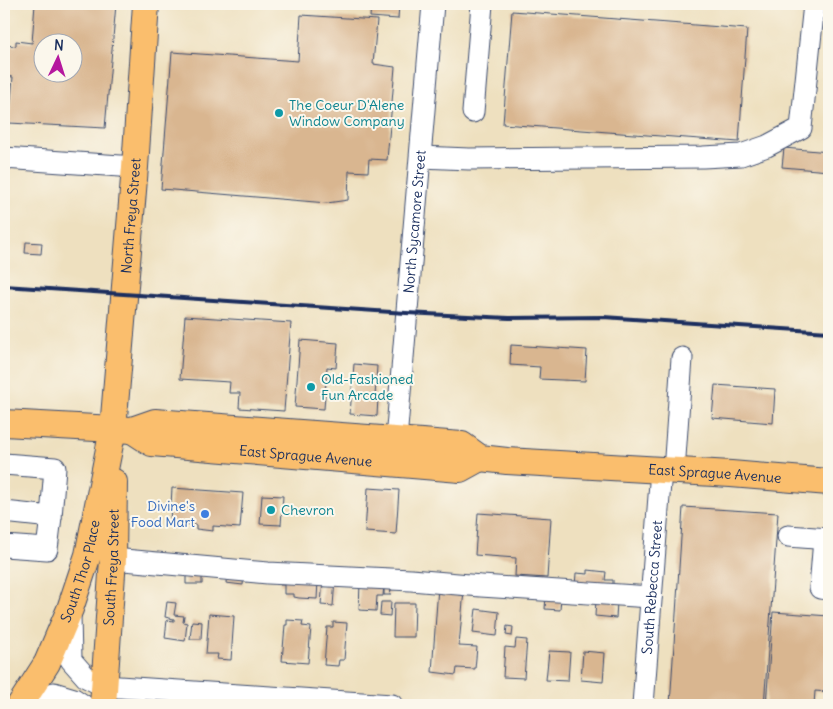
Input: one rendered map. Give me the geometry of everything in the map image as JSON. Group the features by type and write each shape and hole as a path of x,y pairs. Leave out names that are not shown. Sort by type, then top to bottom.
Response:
{"main road":[{"name":"North Freya Street","path":"123,430 135,167 146,4"},
{"name":"East Sprague Avenue","path":"4,423 123,430 155,422 462,445 480,458 829,482"},
{"name":"East Sprague Avenue","path":"123,430 152,444 460,469 480,458"},
{"name":"South Freya Street","path":"104,696 123,430"},
{"name":"South Thor Place","path":"20,705 47,663 70,609 88,555 123,430"}],"street":[{"name":"North Sycamore Street","path":"396,440 433,4"},
{"path":"473,112 482,4"},
{"path":"421,156 469,159 703,157 741,155 767,146 801,128 814,4"},
{"path":"4,158 135,167"},
{"name":"South Rebecca Street","path":"643,705 651,596 682,358"},
{"path":"4,464 55,468 47,549 4,546"},
{"path":"4,512 51,517"},
{"path":"788,536 826,539 820,588 829,589"},
{"path":"113,560 268,573 651,596"},
{"path":"70,609 71,660 104,696 392,705"},
{"path":"30,705 54,692 74,699 83,705"}],"building":[{"path":"35,4 116,4 105,128 9,123 13,77 4,76 4,45 16,46 16,41 32,43 32,82 82,82 82,32 33,32"},
{"path":"371,4 399,4 398,19 370,17"},
{"path":"512,11 747,29 739,142 503,124"},
{"name":"The Coeur D'Alene Window Company","path":"301,15 377,20 373,64 395,67 387,160 369,159 368,172 349,171 348,200 327,203 161,189 172,52 298,61"},
{"path":"784,148 829,152 829,171 782,167"},
{"path":"26,242 42,243 41,254 25,253"},
{"path":"185,316 291,323 284,411 239,408 240,393 229,393 230,382 180,379"},
{"name":"Old-Fashioned Fun Arcade","path":"300,340 338,343 336,368 327,367 324,409 295,407"},
{"path":"511,345 587,350 585,381 539,379 540,367 510,365"},
{"path":"354,364 377,366 375,397 378,397 377,416 350,414"},
{"path":"715,385 775,389 773,423 712,418"},
{"name":"Chevron","path":"172,488 243,493 240,528 213,526 213,531 196,529 196,525 170,523"},
{"path":"368,488 399,490 396,534 365,532"},
{"name":"Chevron","path":"262,495 283,496 281,525 260,524"},
{"path":"683,507 778,513 764,705 670,705"},
{"path":"478,513 551,518 547,578 515,576 516,558 475,555"},
{"path":"588,570 606,572 605,580 613,580 613,589 575,587 576,573 588,574"},
{"path":"227,572 244,573 243,585 226,583"},
{"path":"186,574 202,575 202,584 186,584"},
{"path":"281,579 318,581 317,599 299,598 294,597 294,594 284,594 284,585 280,585"},
{"path":"323,579 335,580 333,606 321,605"},
{"path":"360,583 384,584 383,596 377,596 376,611 359,610"},
{"path":"438,587 464,590 459,646 477,647 475,669 457,668 456,675 432,672"},
{"path":"384,588 391,589 390,595 384,595"},
{"path":"546,596 561,597 560,610 545,609"},
{"path":"596,600 617,602 616,618 595,616"},
{"path":"167,602 176,603 174,615 184,616 183,622 187,623 185,641 165,638 167,620 174,621 174,619 165,617"},
{"path":"381,602 391,602 390,616 380,615"},
{"path":"394,603 415,603 414,637 393,637"},
{"path":"476,609 499,612 497,636 473,633"},
{"path":"773,612 829,616 829,692 815,691 814,705 766,705"},
{"path":"209,614 234,616 231,660 217,659 218,654 206,654"},
{"path":"287,620 303,621 302,626 311,627 308,663 282,661"},
{"path":"192,621 202,622 201,639 190,639"},
{"path":"333,622 347,623 344,660 339,660 338,666 324,665 327,627 333,627"},
{"path":"507,626 513,627 512,636 506,635"},
{"path":"516,639 527,640 524,678 503,677 505,647 515,648"},
{"path":"549,651 570,652 568,681 546,680"},
{"path":"583,651 605,653 603,682 581,680"}],"railway":[{"path":"4,286 406,313 509,318 603,317 829,332"}],"place":[{"name":"The Coeur D'Alene Window Company","path":"279,113"},
{"name":"Old-Fashioned Fun Arcade","path":"311,387"},
{"name":"Chevron","path":"271,510"},
{"name":"Divine's Food Mart","path":"205,514"}]}
